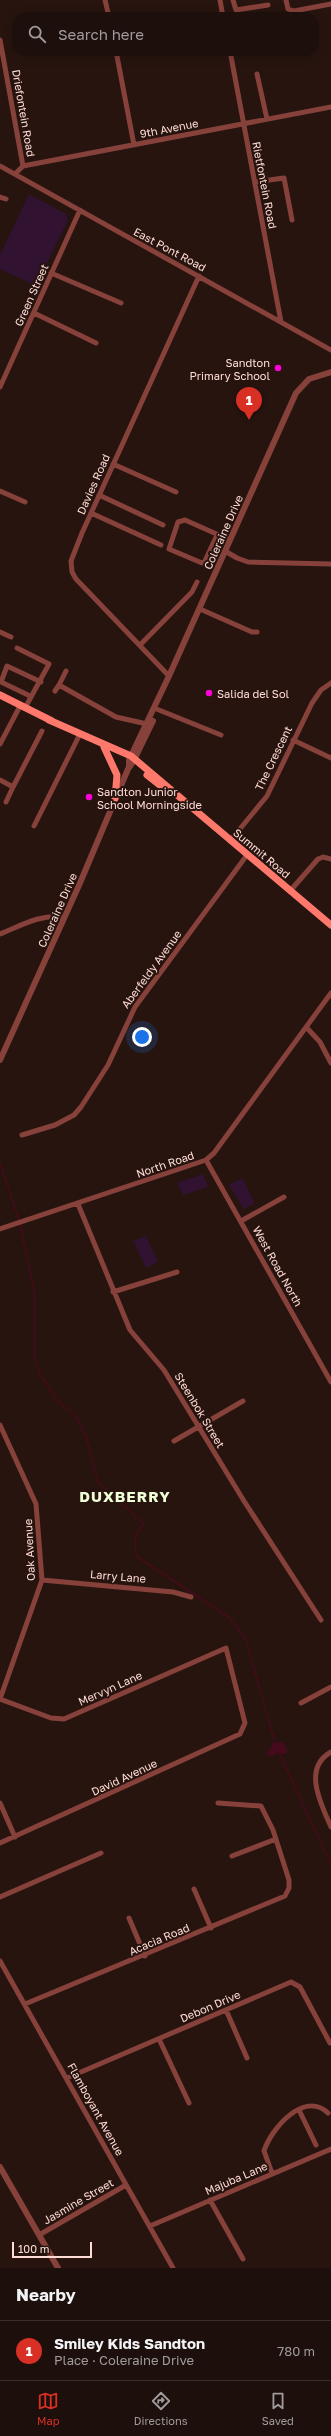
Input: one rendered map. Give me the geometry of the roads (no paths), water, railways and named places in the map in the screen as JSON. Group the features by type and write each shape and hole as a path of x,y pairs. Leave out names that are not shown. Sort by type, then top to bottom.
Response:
{"main road":[{"path":"0,695 132,761"},
{"path":"49,720 132,761"},
{"path":"104,747 117,775 115,798"},
{"name":"Summit Road","path":"132,761 331,925"}],"street":[{"path":"105,0 108,12"},
{"path":"220,0 222,12"},
{"path":"233,0 236,10 268,5"},
{"path":"286,0 288,8 294,11 331,4"},
{"name":"Driefontein Road","path":"0,40 23,166"},
{"path":"117,56 134,145"},
{"name":"Rietfontein Road","path":"231,56 281,322"},
{"path":"257,74 267,119"},
{"name":"9th Avenue","path":"23,166 331,107"},
{"name":"East Pont Road","path":"0,166 331,350"},
{"path":"15,174 23,166"},
{"path":"255,182 284,178 292,220"},
{"path":"0,197 6,199"},
{"name":"Green Street","path":"0,388 80,210"},
{"path":"52,273 121,303"},
{"name":"Davies Road","path":"170,676 80,583 72,572 72,561 99,495 199,276"},
{"path":"34,313 96,343"},
{"path":"309,380 331,372"},
{"path":"309,380 331,376"},
{"name":"Coleraine Drive","path":"0,1060 156,708 160,695 170,676 296,393 309,380"},
{"path":"113,464 176,492"},
{"path":"0,491 25,502"},
{"path":"99,495 163,525"},
{"path":"91,513 161,545"},
{"path":"217,534 205,561 202,563 169,549 178,522 181,520 185,520 217,534 230,540"},
{"path":"225,551 248,562 331,564"},
{"path":"140,645 192,592 196,582"},
{"path":"200,609 252,632 257,632"},
{"path":"0,632 11,637"},
{"path":"0,744 23,707 41,682 49,664 17,648"},
{"path":"28,695 1,682 7,666 41,682"},
{"path":"55,691 66,671"},
{"name":"The Crescent","path":"230,841 267,796 293,740 316,696 331,683"},
{"path":"59,685 116,717 150,721"},
{"path":"156,708 221,735"},
{"path":"6,802 42,731"},
{"path":"34,826 79,736"},
{"path":"293,740 331,758"},
{"path":"0,780 13,787"},
{"name":"Aberfeldy Avenue","path":"22,1135 55,1125 74,1115 81,1107 108,1065 135,1006 246,855"},
{"path":"290,891 318,859 323,857 331,859"},
{"path":"0,934 39,918 50,916 64,917"},
{"name":"North Road","path":"0,1229 206,1160 214,1153 307,1028 331,993"},
{"path":"307,1028 320,1042 331,1063"},
{"name":"West Road North","path":"206,1160 331,1382"},
{"path":"241,1221 284,1197"},
{"name":"Steenbok Street","path":"78,1204 130,1330 164,1370 321,1620"},
{"path":"114,1292 177,1272"},
{"path":"174,1441 243,1401"},
{"name":"Oak Avenue","path":"0,1425 36,1504 42,1580 0,1699"},
{"name":"Larry Lane","path":"42,1580 173,1592 191,1597"},
{"name":"Mervyn Lane","path":"0,1699 51,1718 64,1719 226,1648 245,1719"},
{"path":"302,1703 331,1687"},
{"name":"David Avenue","path":"0,1843 240,1734 244,1730 245,1719"},
{"path":"331,1752 319,1760 314,1775 331,1827"},
{"path":"0,1803 15,1837"},
{"path":"218,1803 261,1806 276,1839 232,1856"},
{"name":"Acacia Road","path":"25,2004 145,1956 285,1896 289,1888 289,1880 276,1839"},
{"path":"0,1897 101,1853"},
{"path":"194,1889 211,1928"},
{"path":"129,1918 145,1956"},
{"name":"Flamboyant Avenue","path":"0,1961 173,2268"},
{"name":"Debon Drive","path":"67,2078 293,1982 300,1987 330,2043"},
{"path":"226,2010 247,2058"},
{"path":"159,2039 189,2103"},
{"path":"272,2173 264,2154 265,2148 280,2122 299,2110 316,2107 328,2113"},
{"path":"299,2110 316,2145"},
{"name":"Majuba Lane","path":"150,2226 331,2149"},
{"path":"0,2167 58,2268"},
{"name":"Jasmine Street","path":"39,2235 126,2185"},
{"path":"210,2200 243,2259"}],"waterway":[{"path":"0,1163 19,1220"},
{"path":"20,1224 35,1296 35,1359 40,1375 60,1403 75,1415 86,1437 98,1482 144,1524 135,1536 136,1556 230,1618 246,1640 275,1743"},
{"path":"279,1752 331,1865"}],"place":[{"name":"Sandton Primary School","path":"278,368"},
{"name":"Smiley Kids Sandton","path":"249,420"},
{"name":"Salida del Sol","path":"209,693"},
{"name":"Sandton Junior School Morningside","path":"89,797"}],"district":[{"name":"DUXBERRY","path":"125,1496"}]}
